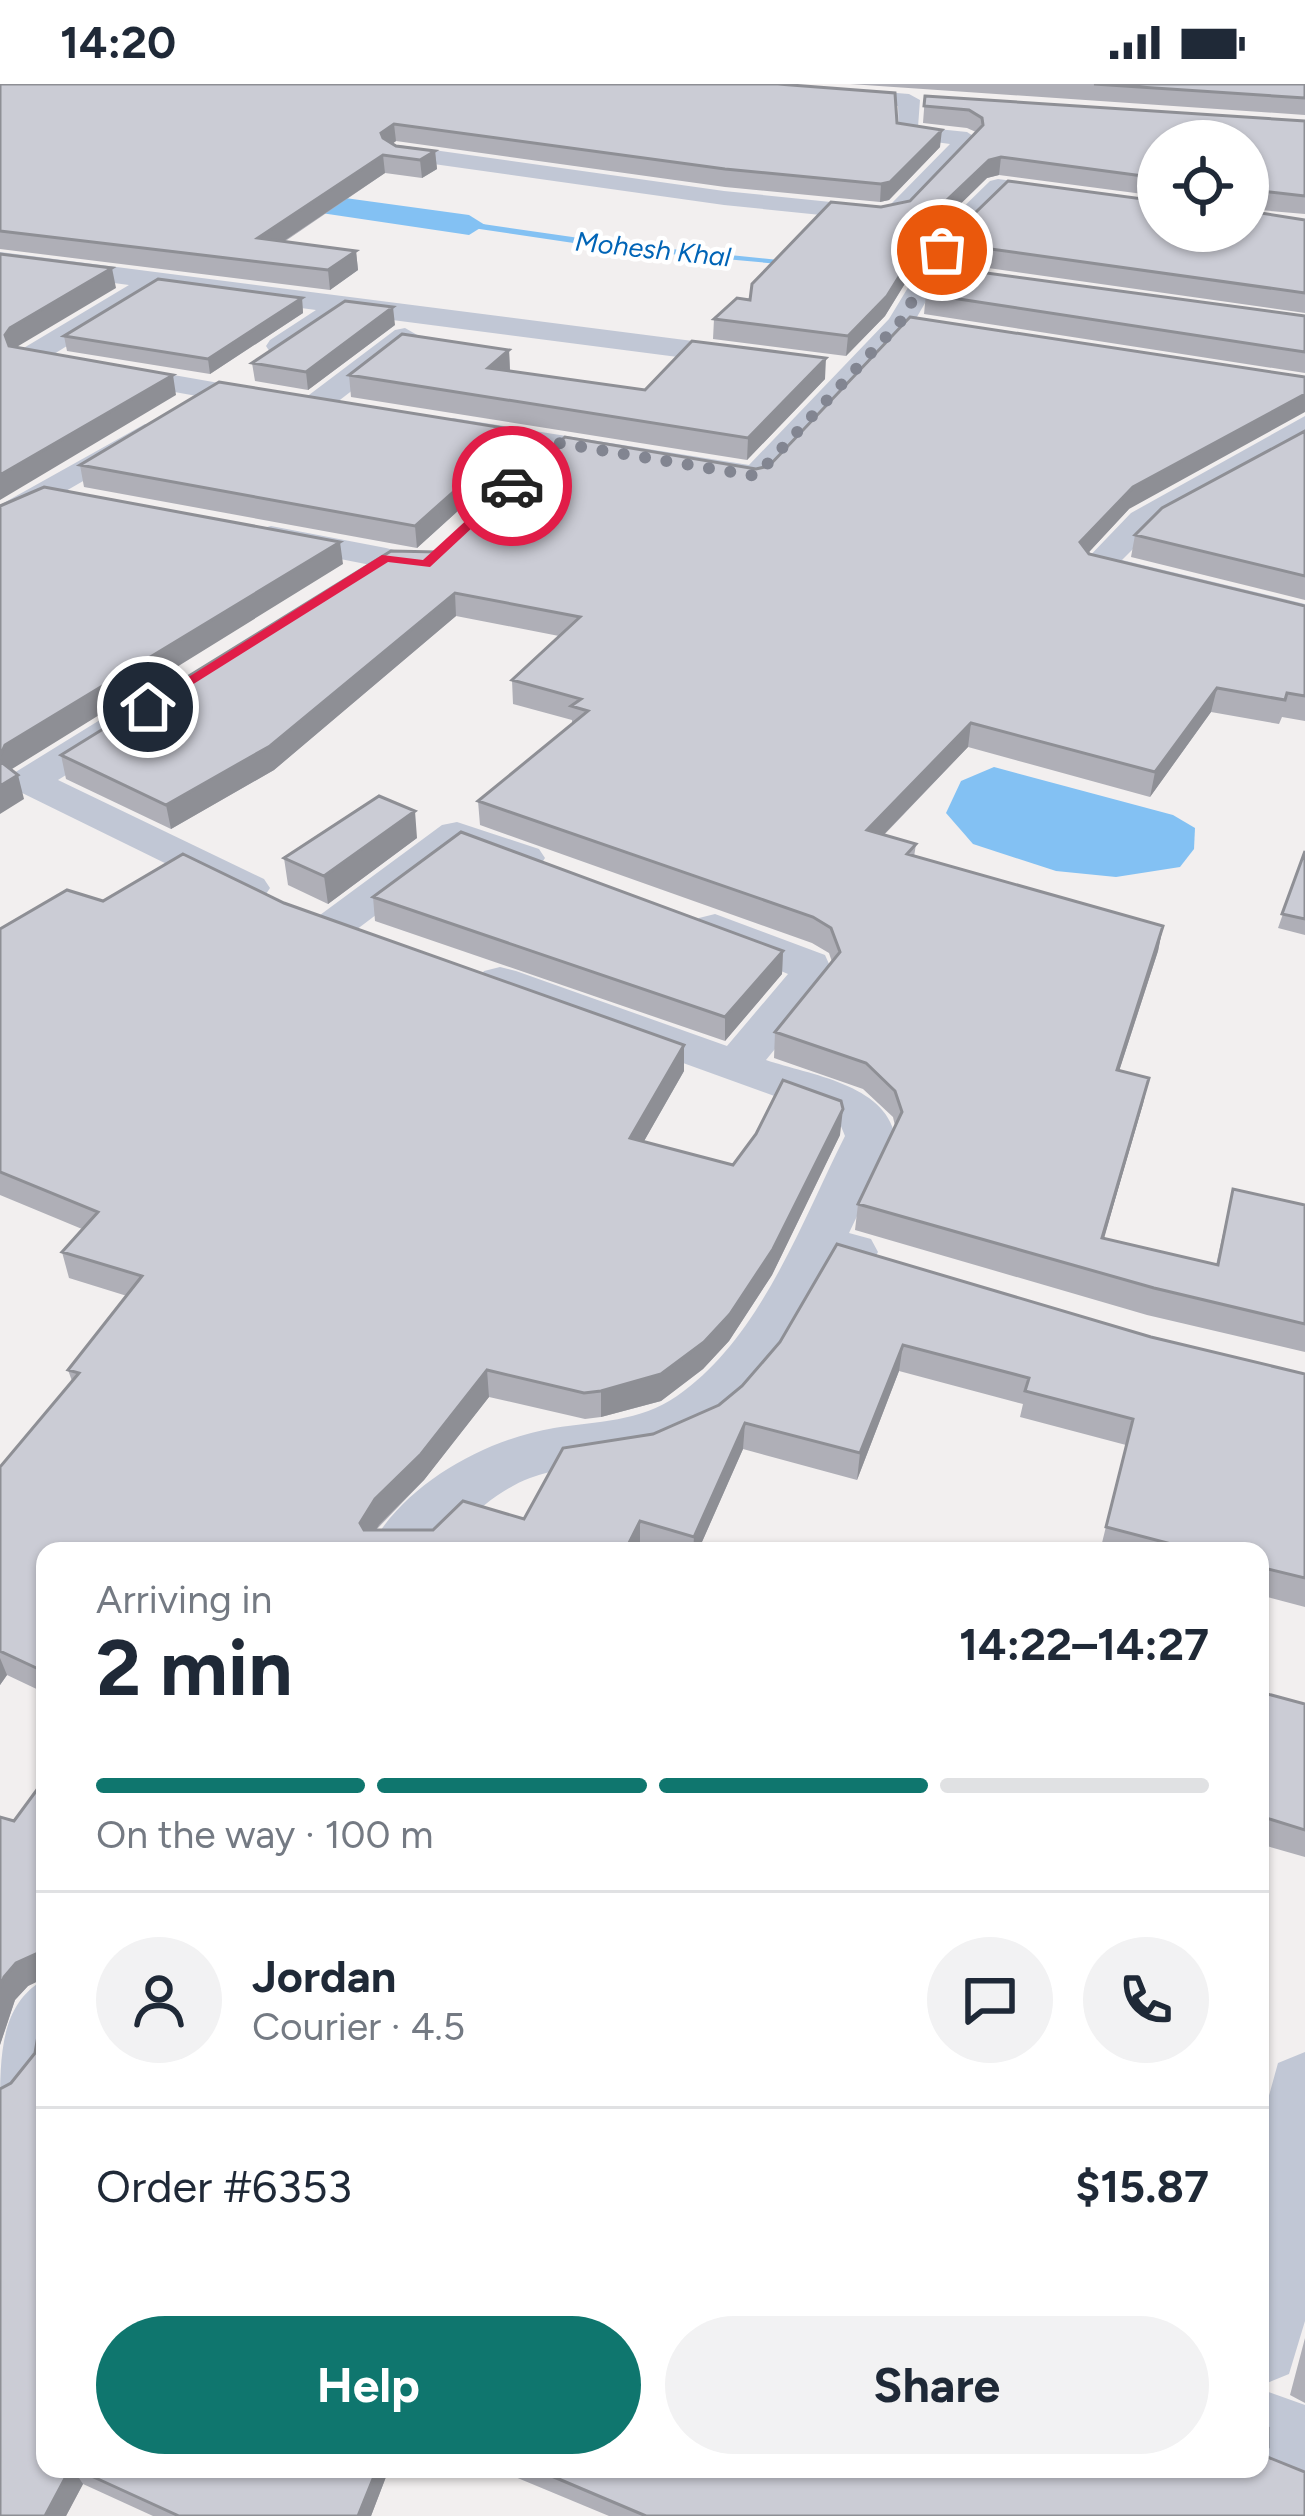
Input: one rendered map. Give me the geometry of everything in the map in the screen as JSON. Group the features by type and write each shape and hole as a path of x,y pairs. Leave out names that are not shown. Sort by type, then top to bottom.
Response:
{"street":[{"path":"398,152 724,198 892,213 967,139 907,133 921,95 702,84"},
{"path":"424,423 756,476 840,369 911,324 940,273 956,227 998,186 1137,205"},
{"path":"0,260 782,362"},
{"path":"157,279 27,358 357,414"},
{"path":"0,519 48,494 341,305"},
{"path":"311,407 431,316"},
{"path":"1305,425 1289,441 1143,520 1098,565 1305,615"},
{"path":"525,474 558,443"},
{"path":"48,494 93,502"},
{"path":"228,528 425,564"},
{"path":"346,583 386,558"},
{"path":"14,775 148,707"},
{"path":"14,775 308,914 381,939"},
{"path":"308,914 457,834 569,875"},
{"path":"682,915 808,965 811,975 738,1063"},
{"path":"407,1542 452,1497 512,1461 672,1426 719,1392 763,1342 870,1136 868,1120 855,1108 448,962"},
{"path":"818,1242 898,1266"},
{"path":"0,2076 36,2026"},
{"path":"1269,2294 1305,2089"},
{"path":"1269,2434 1305,2447"}],"water":[{"path":"994,767 1173,815 1195,828 1194,849 1180,867 1116,877 1056,871 973,844 946,813 961,781"}],"building":[{"path":"0,84 778,84 895,93 897,123 942,130 890,182 881,184 725,169 394,124 381,133 383,138 396,146 435,151 420,160 383,155 258,238 356,251 328,270 0,231"},
{"path":"1094,84 1305,84 1305,98"},
{"path":"925,96 1305,121 1305,196 1269,192 1269,120 1137,120 1137,175 1001,157 989,160 946,201 887,296 848,336 714,319 737,298 750,300 752,284 831,202 881,207 910,201 983,125 982,118 969,110 924,106"},
{"path":"1008,181 1137,198 1137,252 1269,252 1269,214 1305,220 1305,293 955,244 972,216"},
{"path":"0,254 112,268 10,328 5,335 9,346 173,375 0,475"},
{"path":"942,267 1305,316 1305,352 926,294"},
{"path":"158,279 302,298 208,359 64,336"},
{"path":"345,301 393,307 306,372 252,363"},
{"path":"910,317 1305,377 1305,394 1133,487 1080,542 1089,554 1305,606 1305,696 1287,693 1285,700 1217,688 1155,772 971,723 867,830 916,844 907,854 1163,926 1117,1070 1149,1078 1102,1238 1218,1265 1233,1189 1305,1205 1305,1324 1154,1288 858,1204 902,1112 895,1091 866,1063 775,1032 840,952 831,928 813,917 478,801 588,711 571,706 581,699 512,680 580,617 455,593 270,746 166,805 61,755 391,551 438,552 565,437 756,469 769,466"},
{"path":"402,334 509,350 488,368 645,390 692,341 826,358 748,438 349,375"},
{"path":"219,382 522,431 415,526 80,465"},
{"path":"1305,431 1305,576 1135,535 1162,508"},
{"path":"44,487 340,542 5,745 0,756 0,506"},
{"path":"0,761 18,775 0,786"},
{"path":"379,796 415,811 324,876 284,858"},
{"path":"461,832 783,951 725,1017 373,897"},
{"path":"1305,851 1305,919 1282,914"},
{"path":"183,854 284,903 684,1045 630,1138 733,1165 756,1134 783,1080 841,1101 843,1109 773,1249 730,1314 704,1342 661,1374 601,1391 584,1393 487,1370 421,1454 375,1499 360,1523 364,1530 433,1530 463,1501 524,1519 563,1448 653,1434 719,1405 780,1342 837,1244 1151,1337 1305,1374 1305,1578 1269,1569 1269,1542 1164,1542 1106,1527 1133,1419 1025,1391 1029,1378 903,1345 860,1453 745,1423 694,1537 640,1521 630,1542 36,1542 36,1668 0,1651 0,1467 79,1373 68,1370 142,1276 62,1252 98,1212 0,1172 0,929 67,890 103,901"},
{"path":"1269,1694 1305,1704 1305,1830 1269,1819"},
{"path":"36,1791 36,1954 16,1963 0,1988 0,1817 14,1821"},
{"path":"36,2047 36,2478 65,2478 45,2516 0,2516 0,2089 11,2083"},
{"path":"1269,2458 1305,2472 1305,2516 646,2516 556,2478 1269,2478"},
{"path":"96,2478 373,2478 358,2516 179,2516"}],"waterway":[{"name":"Mohesh Khal","path":"244,193 469,225"},
{"name":"Mohesh Khal","path":"469,225 614,246 802,263"}],"way so far":[{"path":"512,486 558,443 756,476 900,322 942,250"}],"route":[{"path":"148,707 386,558 425,564 512,486"}]}
